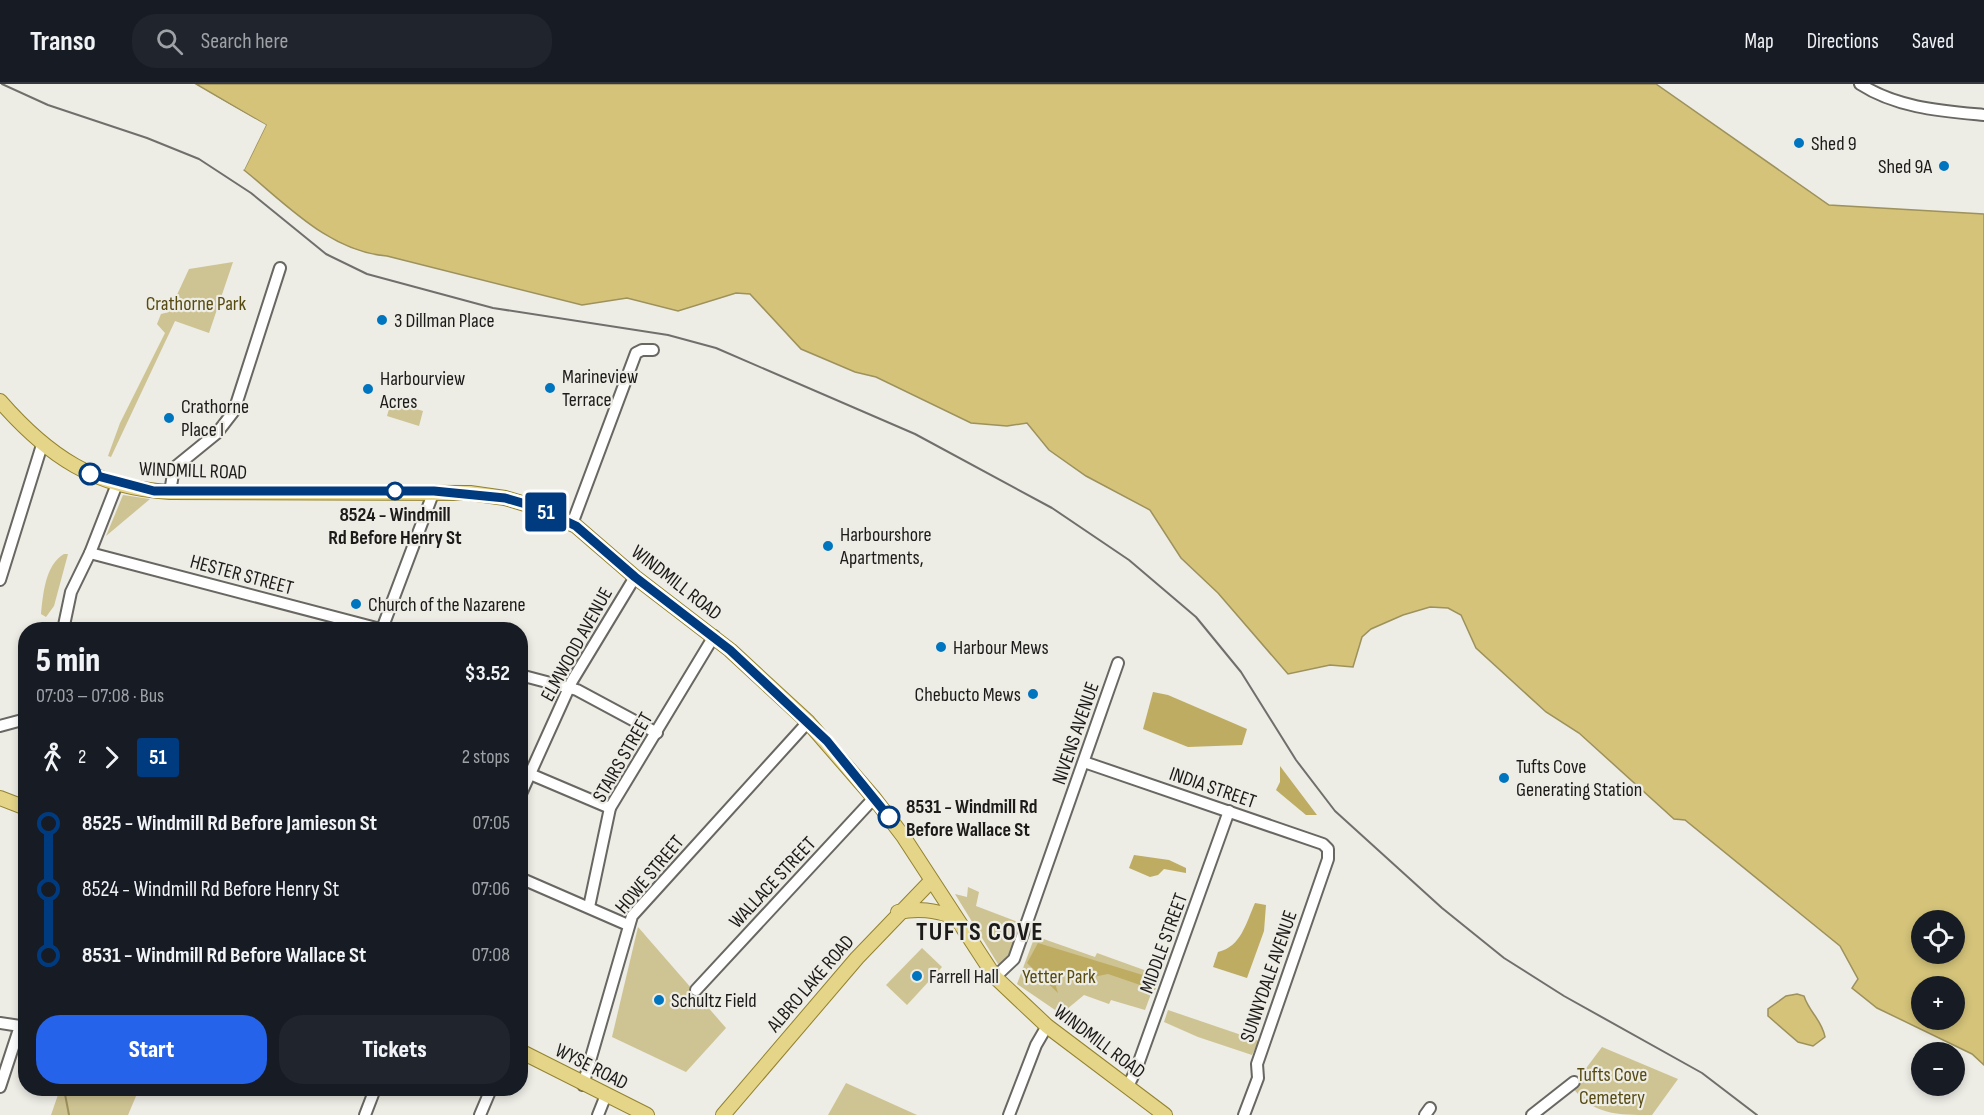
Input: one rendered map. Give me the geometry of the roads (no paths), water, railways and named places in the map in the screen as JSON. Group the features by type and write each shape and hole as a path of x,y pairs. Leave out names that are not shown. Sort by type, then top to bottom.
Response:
{"main road":[{"name":"WINDMILL ROAD","path":"0,401 42,445 66,463 117,483 170,492 434,491 505,498 536,507 572,524 635,577 714,636 808,722 874,798 903,836 994,977 1047,1026 1128,1086 1158,1113"},
{"path":"0,798 18,805"},
{"name":"ALBRO LAKE ROAD","path":"723,1115 898,912 931,881"},
{"path":"898,912 925,910 954,917"},
{"name":"WYSE ROAD","path":"528,1055 583,1085 647,1115"}],"street":[{"path":"1860,84 1888,98 1907,104 1984,115"},
{"path":"170,492 174,468 217,433 234,411 280,268"},
{"path":"572,524 636,354 642,350 653,350"},
{"path":"0,580 42,445"},
{"path":"65,622 71,592 90,552 117,483"},
{"path":"386,622 434,491"},
{"name":"HESTER STREET","path":"90,552 353,622"},
{"name":"ELMWOOD AVENUE","path":"528,778 569,687 635,577"},
{"name":"STAIRS STREET","path":"589,907 610,808 714,636"},
{"name":"NIVENS AVENUE","path":"994,977 1014,959 1118,663"},
{"path":"528,677 569,687 657,733"},
{"path":"0,726 18,721"},
{"name":"HOWE STREET","path":"583,1085 632,916 808,722"},
{"name":"INDIA STREET","path":"1084,762 1323,844 1328,849"},
{"path":"530,774 610,808"},
{"name":"WALLACE STREET","path":"696,990 874,798"},
{"name":"MIDDLE STREET","path":"1128,1086 1140,1060 1229,811"},
{"name":"SUNNYDALE AVENUE","path":"1244,1115 1258,1078 1257,1064 1328,859 1328,849"},
{"path":"528,881 628,925"},
{"path":"0,1023 18,1026"},
{"path":"1009,1115 1036,1045 1047,1026"},
{"path":"0,1087 18,1032"},
{"path":"1539,1113 1574,1082"},
{"path":"598,1115 606,1095"},
{"path":"365,1115 372,1096"},
{"path":"480,1115 488,1096"}],"waterway":[{"path":"65,1096 69,1115"}],"railway":[{"path":"2,84 48,105 147,138 199,159 251,193 326,254 367,274 493,308 668,335 716,348 915,434 1052,508 1129,560 1196,617 1241,672 1296,760 1335,811 1442,908 1504,958 1564,996 1702,1073 1757,1115"}],"place":[{"name":"Shed 9","path":"1799,143"},
{"name":"Shed 9A","path":"1944,166"},
{"name":"3 Dillman Place","path":"382,320"},
{"name":"Marineview Terrace","path":"550,388"},
{"name":"Harbourview Acres","path":"368,389"},
{"name":"Crathorne Place I","path":"169,418"},
{"name":"8524 - Windmill Rd Before Henry St","path":"395,491"},
{"name":"Harbourshore Apartments,","path":"828,546"},
{"name":"Church of the Nazarene","path":"356,604"},
{"name":"Harbour Mews","path":"941,647"},
{"name":"Chebucto Mews","path":"1033,694"},
{"name":"Tufts Cove Generating Station","path":"1504,778"},
{"name":"8531 - Windmill Rd Before Wallace St","path":"889,817"},
{"name":"Farrell Hall","path":"917,976"},
{"name":"Schultz Field","path":"659,1000"}],"district":[{"name":"TUFTS COVE","path":"980,931"}],"park label":[{"name":"Crathorne Park","path":"196,303"},
{"name":"Yetter Park","path":"1059,976"},
{"name":"Tufts Cove Cemetery","path":"1612,1086"}]}
